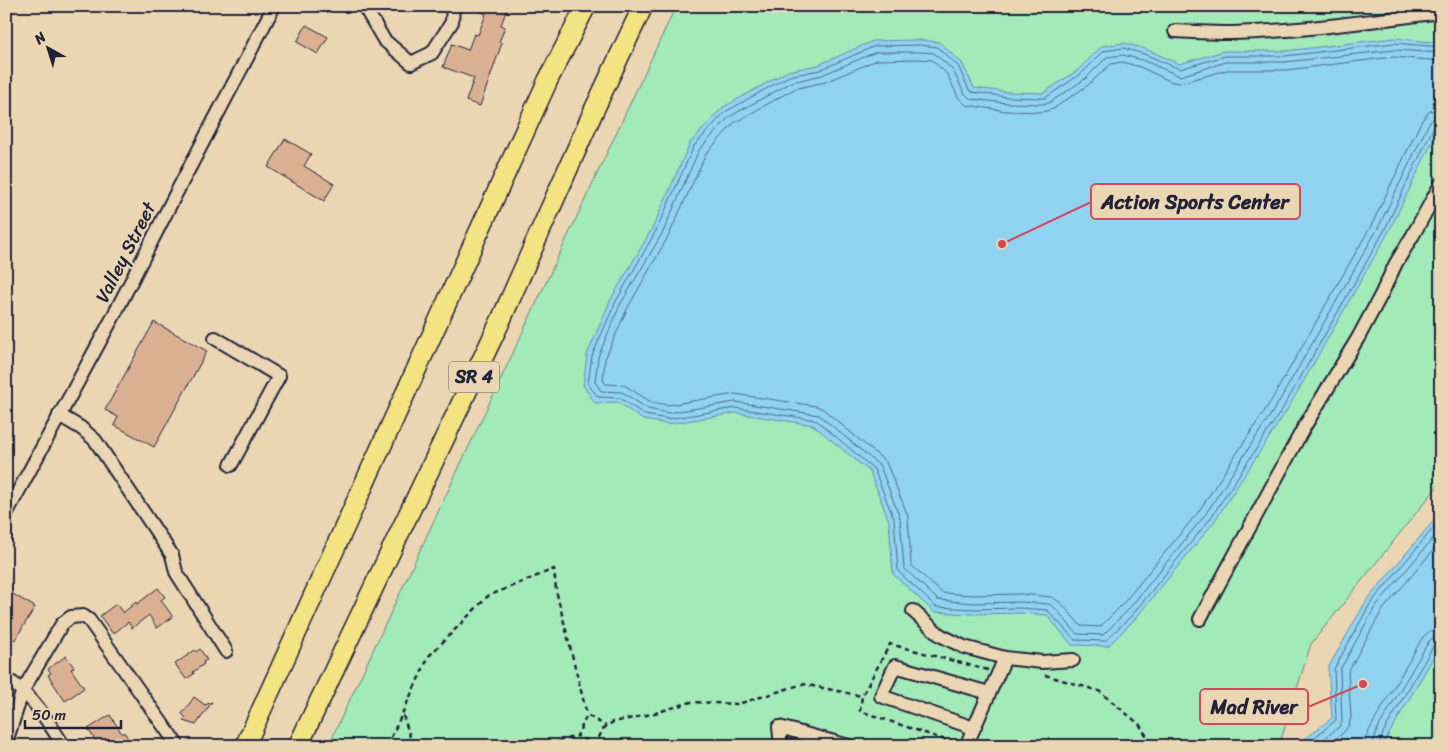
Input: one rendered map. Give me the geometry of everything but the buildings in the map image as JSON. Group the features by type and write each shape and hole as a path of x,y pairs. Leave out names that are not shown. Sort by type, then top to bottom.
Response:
{"highway":[{"name":"SR 4","path":"245,746 548,80 586,6"},
{"name":"SR 4","path":"298,746 500,322 594,110 643,6"}],"street":[{"name":"Valley Street","path":"6,514 58,415 112,319 274,6"},
{"path":"364,6 384,40 411,63 432,53 452,22 454,6"},
{"path":"1174,31 1231,33 1261,31 1347,24 1441,12"},
{"path":"1200,620 1303,429 1358,338 1396,263 1414,235 1441,184"},
{"path":"214,338 278,376 231,465"},
{"path":"58,415 81,428 95,440 172,555 176,572 226,651"},
{"path":"913,611 940,635 964,647 1005,658 1042,662 1073,660"},
{"path":"6,742 23,690 62,624 71,617 83,616 89,620 178,746"},
{"path":"966,746 1005,658"},
{"path":"974,728 881,696 895,666 989,693"},
{"path":"6,679 23,690 33,701 64,746"},
{"path":"781,746 779,727 849,746"}],"path":[{"path":"387,746 429,656 488,596 554,569 556,590 587,715 577,736"},
{"path":"1038,673 1099,691 1139,724 1153,746"},
{"path":"541,746 577,736 595,745 603,729 613,722 652,714 691,702 738,704 803,684 862,696 860,710 956,744 955,746"},
{"path":"402,713 413,746"},
{"path":"587,715 607,727"}],"green space":[{"path":"676,6 1441,6 1441,482 1311,644 1279,746 328,746"},
{"path":"1441,644 1441,746 1382,746 1388,734"}],"water":[{"path":"1394,38 1441,43 1441,124 1388,233 1287,410 1214,522 1135,619 1108,646 1072,645 1047,615 934,612 893,574 889,521 870,472 813,425 736,413 668,424 643,420 618,402 595,403 583,385 587,355 610,301 653,227 690,143 722,108 788,71 818,65 873,41 920,40 939,42 962,63 974,88 1008,92 1043,93 1078,70 1102,46 1124,43 1146,49 1179,64 1224,51 1285,51"},
{"path":"1441,512 1441,644 1382,746 1296,746 1332,718 1328,668 1366,601"}],"place":[{"name":"Action Sports Center","path":"1002,244"},
{"name":"Mad River","path":"1363,684"}]}
